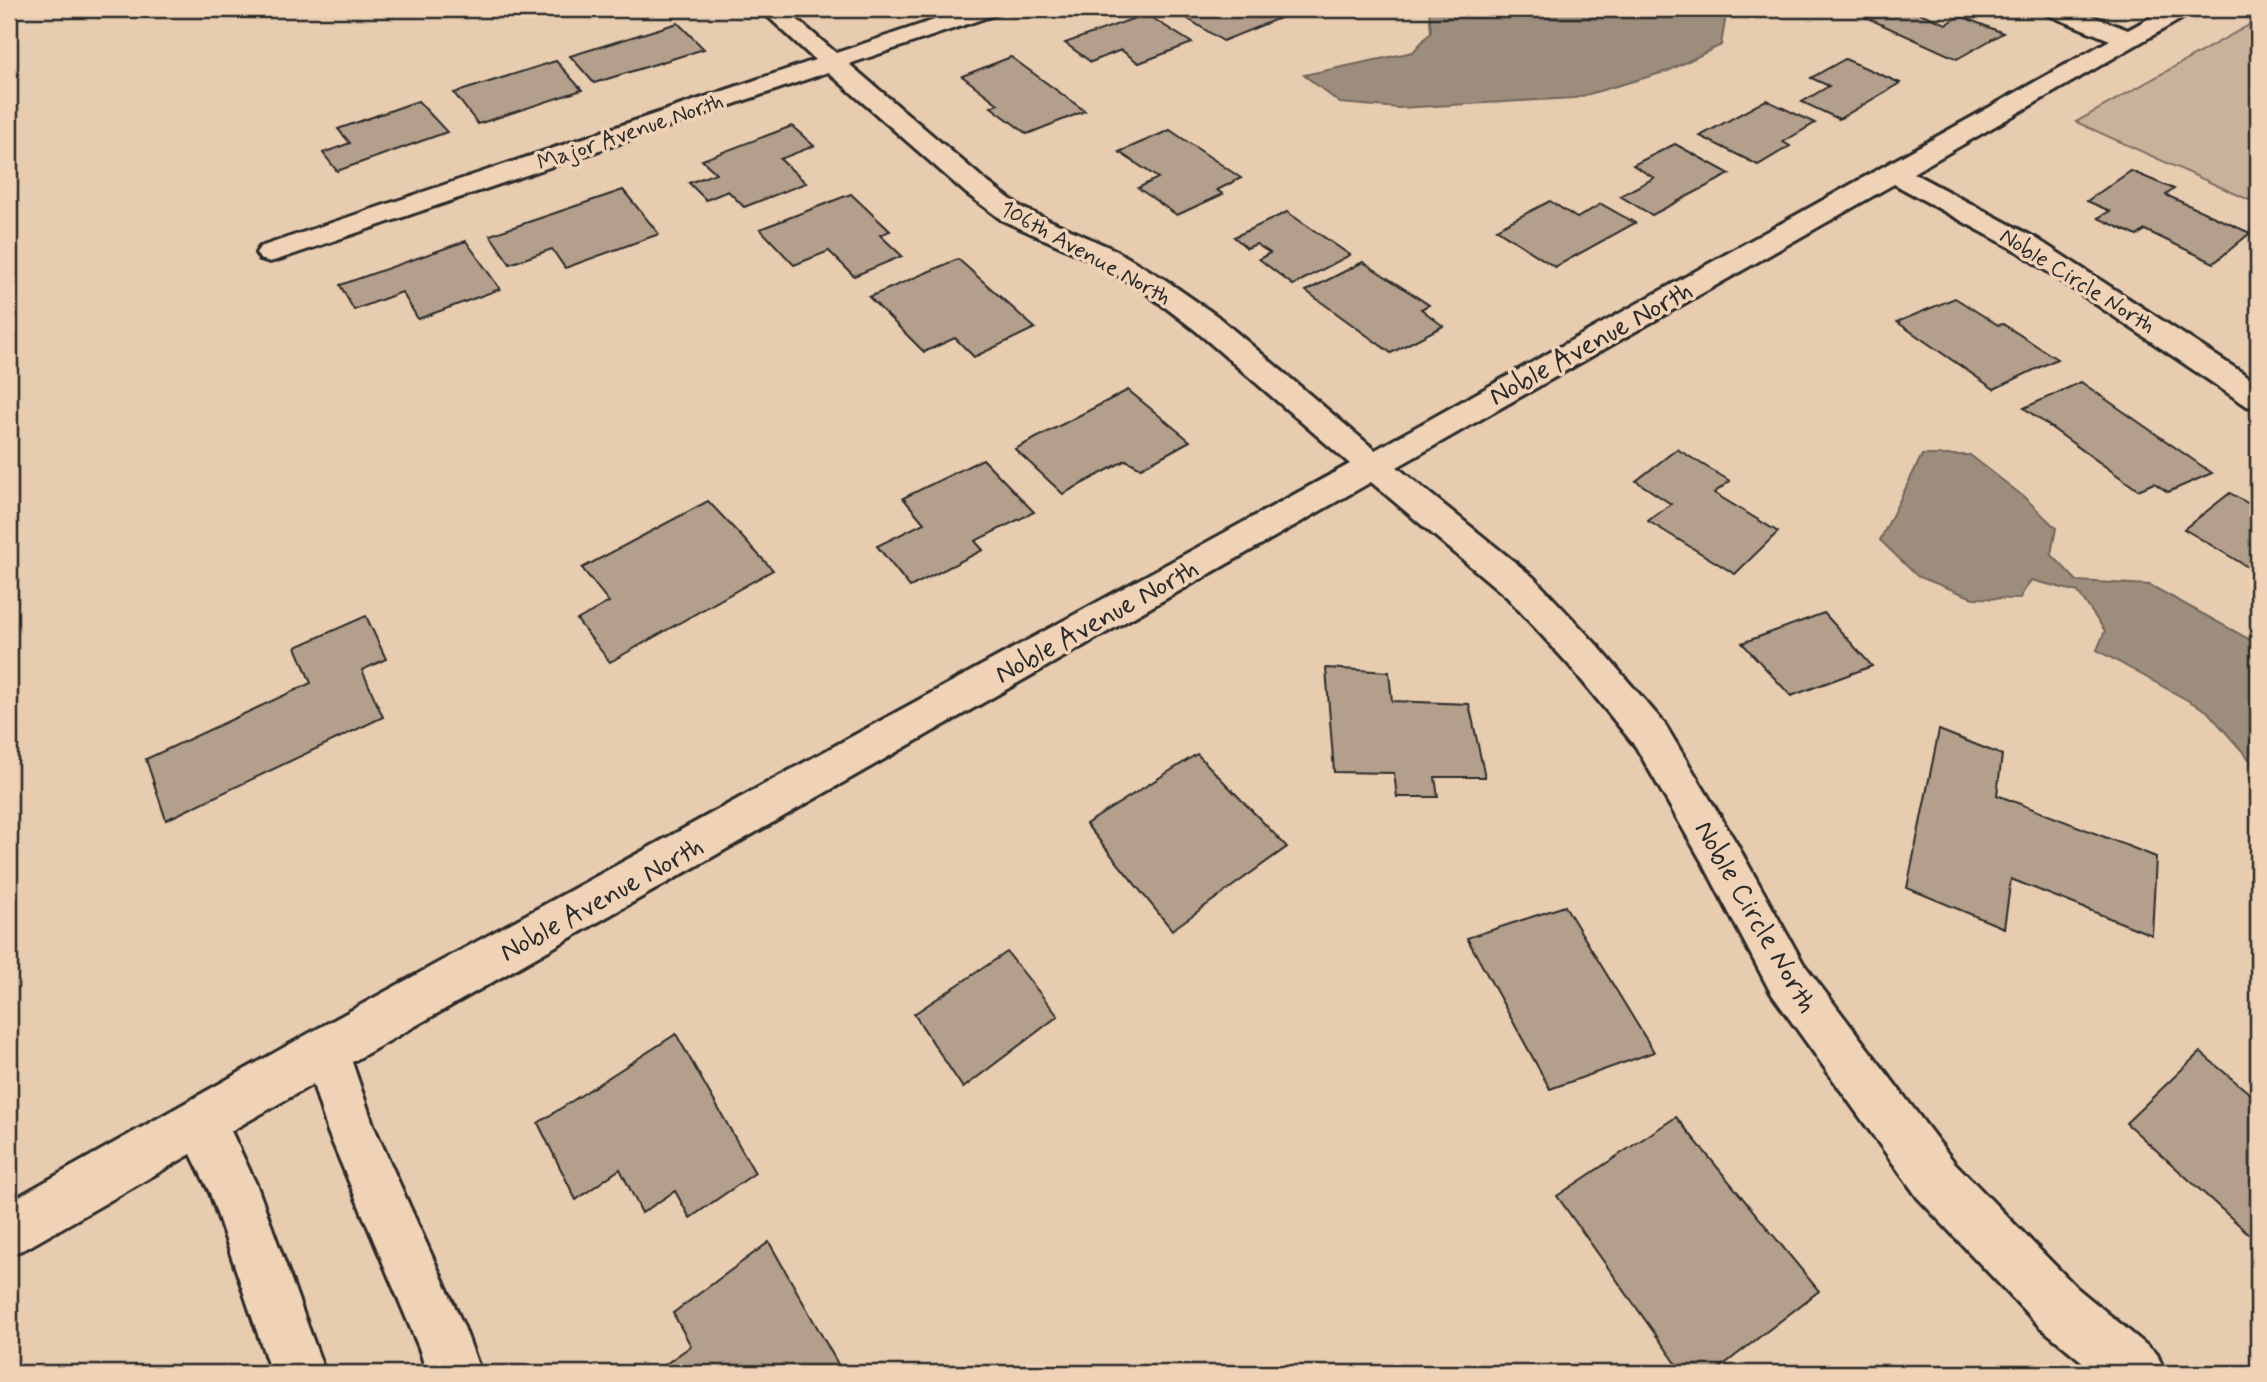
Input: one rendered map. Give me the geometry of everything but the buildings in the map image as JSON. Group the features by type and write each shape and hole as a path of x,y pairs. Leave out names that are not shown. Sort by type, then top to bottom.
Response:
{"street":[{"name":"106th Avenue North","path":"771,9 994,201 1012,214 1105,256 1154,285 1206,323 1372,465"},
{"name":"Major Avenue North","path":"270,253 989,9"},
{"path":"2054,9 2129,39"},
{"name":"Noble Avenue North","path":"9,1230 325,1050 646,873 2182,9"},
{"name":"Noble Circle North","path":"1891,172 2027,244 2258,398"},
{"name":"Noble Circle North","path":"1372,465 1520,587 1583,654 1650,735 1720,854 1787,978 1936,1180 2058,1307 2138,1373"},
{"path":"325,1050 352,1132 445,1346 454,1373"},
{"path":"201,1121 232,1186 298,1373"}],"shaded area":[{"path":"1429,9 1727,9 1721,45 1668,71 1575,98 1399,108 1340,103 1304,75 1413,52 1431,32"},
{"path":"2258,20 2258,204 2076,122"},
{"path":"1922,455 1970,455 2024,497 2056,528 2051,554 2077,581 2150,585 2258,644 2258,769 2207,711 2097,650 2105,631 2078,592 2031,580 2019,599 1973,598 1917,576 1880,540"}]}
